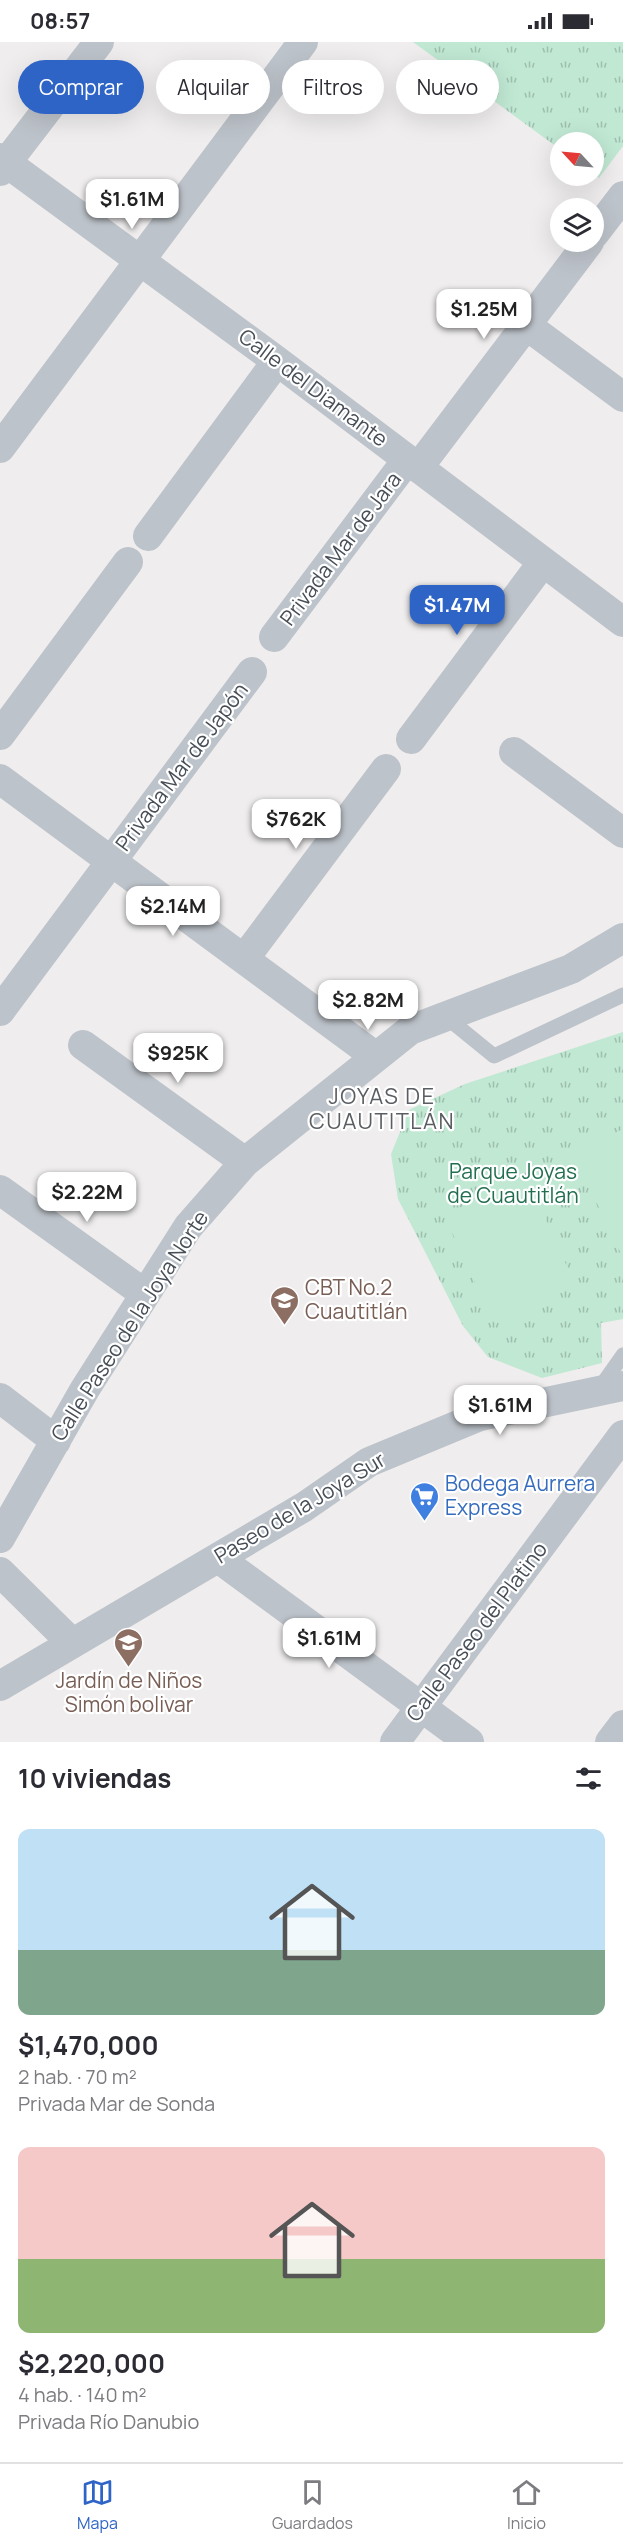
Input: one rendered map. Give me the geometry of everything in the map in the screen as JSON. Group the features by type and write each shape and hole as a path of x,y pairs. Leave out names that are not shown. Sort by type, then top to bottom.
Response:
{"street":[{"path":"2,164 99,42"},
{"path":"0,448 303,42"},
{"name":"Calle del Diamante","path":"2,164 140,259 623,622"},
{"path":"604,222 622,199"},
{"name":"Privada Mar de Jara","path":"274,638 526,325 581,252"},
{"path":"526,325 623,397"},
{"path":"148,536 277,361"},
{"path":"0,735 128,562"},
{"path":"411,739 543,562"},
{"name":"Privada Mar de Japón","path":"0,1011 252,672"},
{"path":"514,752 623,833"},
{"path":"244,959 386,769"},
{"path":"0,779 375,1056"},
{"name":"Calle Paseo de la Joya Norte","path":"0,1538 85,1389 188,1227 246,1162 410,1030 571,969 623,938"},
{"path":"83,1045 246,1162"},
{"path":"0,1190 145,1294"},
{"name":"Paseo de la Joya Sur","path":"0,1686 304,1507 369,1462 480,1416 610,1389"},
{"path":"0,1398 56,1441"},
{"name":"Calle Paseo del Platino","path":"395,1742 623,1436"},
{"path":"218,1558 469,1742"},
{"path":"0,1572 72,1643"},
{"path":"610,1742 623,1725"}],"lane":[{"path":"446,1017 494,1056 623,995"},
{"path":"610,1389 623,1355"}],"green space":[{"path":"413,42 623,42 623,146 604,171 604,132 550,132 550,142 499,105 499,60 438,60"},
{"name":"Parque Joyas de Cuautitlán","path":"623,1032 623,1319 601,1323 602,1363 542,1378 488,1357 463,1326 398,1199 391,1154 409,1110 465,1084"},
{"path":"623,1129 623,1258 573,1153"},
{"path":"526,1176 575,1284 494,1323 444,1215"}],"place":[{"name":"CBT No.2 Cuautitlán","path":"284,1326"},
{"name":"Bodega Aurrera Express","path":"424,1522"},
{"name":"Jardín de Niños Simón bolivar","path":"129,1668"}],"district":[{"name":"JOYAS DE CUAUTITLÁN","path":"382,1108"}]}
